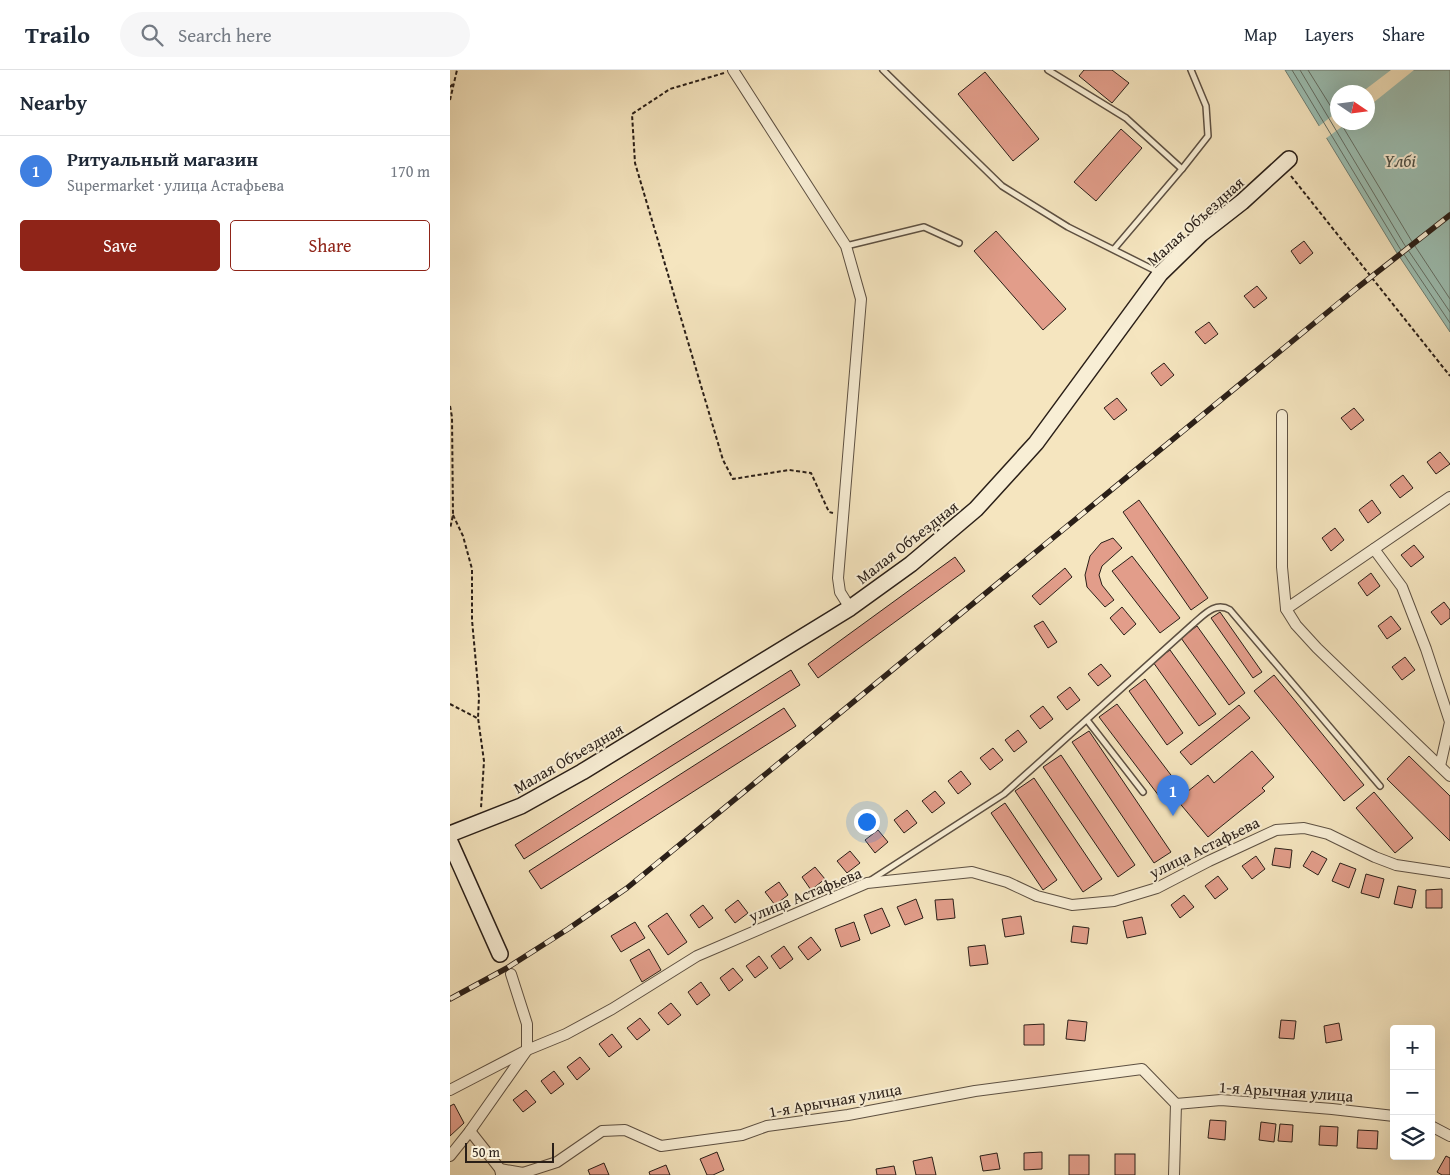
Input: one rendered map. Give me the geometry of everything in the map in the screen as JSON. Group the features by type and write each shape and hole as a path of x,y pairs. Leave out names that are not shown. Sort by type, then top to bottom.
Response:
{"main road":[{"name":"Малая Объездная","path":"450,834 521,806 582,772 850,608 910,564 976,509 1036,442 1160,274 1201,234 1242,202 1285,162"},
{"path":"450,842 500,954"}],"street":[{"path":"733,70 846,246 861,299 838,578 840,592 850,608"},
{"path":"1282,415 1282,567 1286,609 1296,625 1317,648 1450,776"},
{"path":"1286,609 1450,497"},
{"path":"1374,549 1402,587 1426,649 1450,722 1440,766"},
{"name":"улица Астафьева","path":"450,1090 527,1050 566,1034 612,1010 697,956 867,883 972,872 1007,882 1037,896 1072,905 1114,901 1157,888 1276,830 1304,828 1328,834 1396,865 1450,873"},
{"path":"450,1156 527,1050 527,1024 511,974"},
{"name":"1-я Арычная улица","path":"501,1172 523,1173 557,1162 602,1131 625,1130 661,1146 742,1135 767,1126 848,1115 975,1091 1142,1069 1176,1104 1221,1100 1390,1116"},
{"path":"1174,1175 1176,1104"},
{"path":"1435,1128 1450,1136"},
{"path":"470,1131 501,1172"}],"lane":[{"path":"883,70 1002,186 1068,227 1160,274"},
{"path":"1048,70 1126,118 1182,169"},
{"path":"1114,250 1208,136 1206,106 1191,70"},
{"path":"846,246 924,227 959,243"},
{"path":"867,883 1004,794 1193,624 1214,608 1224,606 1230,610 1380,786"},
{"path":"1087,720 1144,792"}],"path":[{"path":"450,100 456,81 457,70"},
{"path":"733,70 670,89 632,114 635,163 723,460 733,479 789,470 811,473 828,512 842,517"},
{"path":"450,87 456,81"},
{"path":"1285,162 1450,376"},
{"path":"450,406 452,417 453,515 450,529"},
{"path":"453,515 462,536 472,570 472,620 479,697 478,718 484,761 480,797 481,822"},
{"path":"450,704 478,718"}],"water":[{"name":"Үлбі","path":"1285,70 1450,70 1450,332 1395,250"}],"pier":[{"path":"1391,70 1414,70 1375,101 1375,85 1371,85"},
{"path":"1330,118 1330,130 1337,130 1325,139 1318,127"}],"building":[{"path":"1084,70 1112,70 1129,83 1112,103 1079,76"},
{"path":"985,72 1039,139 1013,161 958,94"},
{"path":"1121,129 1142,148 1096,201 1074,182"},
{"path":"996,231 1066,309 1043,330 974,251"},
{"path":"1304,241 1313,253 1300,264 1291,251"},
{"path":"1257,286 1267,298 1254,308 1244,296"},
{"path":"1209,322 1218,334 1205,344 1195,332"},
{"path":"1164,363 1174,375 1161,386 1151,373"},
{"path":"1117,398 1127,410 1114,420 1104,408"},
{"path":"1354,408 1364,420 1351,430 1341,418"},
{"path":"1440,452 1450,464 1436,474 1427,462"},
{"path":"1403,475 1413,488 1400,498 1390,485"},
{"path":"1139,500 1208,598 1191,610 1123,512"},
{"path":"1372,500 1381,513 1368,523 1359,510"},
{"path":"1335,528 1344,540 1331,551 1322,538"},
{"path":"1113,538 1122,548 1102,566 1099,575 1102,585 1114,600 1105,607 1087,587 1085,575 1090,556 1101,543"},
{"path":"1414,545 1424,557 1411,567 1401,555"},
{"path":"1132,556 1180,618 1160,633 1112,571"},
{"path":"955,557 965,571 818,678 808,664"},
{"path":"1065,568 1072,577 1040,605 1032,596"},
{"path":"1371,573 1380,586 1367,596 1358,583"},
{"path":"1444,602 1450,610 1450,618 1441,625 1431,612"},
{"path":"1122,607 1136,624 1124,635 1110,618"},
{"path":"1220,612 1262,672 1253,678 1211,618"},
{"path":"1391,616 1401,629 1387,639 1378,626"},
{"path":"1043,621 1057,642 1048,648 1034,626"},
{"path":"1197,626 1245,693 1229,705 1181,638"},
{"path":"1170,650 1216,714 1199,726 1153,662"},
{"path":"1405,657 1415,670 1402,680 1392,667"},
{"path":"1101,664 1111,676 1098,686 1088,674"},
{"path":"791,670 800,685 524,859 515,845"},
{"path":"1274,675 1364,785 1344,801 1254,691"},
{"path":"1145,679 1183,733 1167,745 1129,691"},
{"path":"1070,687 1080,700 1067,710 1057,697"},
{"path":"1117,704 1177,783 1159,796 1099,717"},
{"path":"1239,705 1250,718 1191,765 1180,752"},
{"path":"1043,706 1053,719 1040,729 1030,716"},
{"path":"784,708 796,726 541,889 529,871"},
{"path":"1018,730 1027,742 1014,752 1005,740"},
{"path":"1089,731 1171,852 1154,863 1072,742"},
{"path":"993,748 1003,760 990,770 980,758"},
{"path":"1252,751 1274,777 1262,788 1265,791 1208,837 1177,800 1208,775 1214,783"},
{"path":"1061,755 1135,865 1118,877 1043,767"},
{"path":"1409,756 1450,796 1450,841 1387,779"},
{"path":"961,771 971,784 958,794 948,781"},
{"path":"1034,778 1102,879 1083,892 1015,791"},
{"path":"935,791 945,803 932,813 922,801"},
{"path":"1374,792 1413,838 1395,853 1356,808"},
{"path":"1005,803 1057,880 1043,890 991,813"},
{"path":"907,810 917,823 904,833 894,820"},
{"path":"878,830 888,842 875,853 865,840"},
{"path":"1275,848 1292,850 1290,868 1272,865"},
{"path":"850,851 860,863 847,873 837,861"},
{"path":"1312,851 1327,859 1318,875 1303,866"},
{"path":"1256,856 1265,869 1252,879 1242,866"},
{"path":"1340,863 1356,869 1349,888 1332,881"},
{"path":"815,867 825,879 811,890 802,877"},
{"path":"1366,874 1384,879 1379,898 1361,893"},
{"path":"1218,876 1228,889 1215,899 1205,886"},
{"path":"779,882 788,895 775,905 765,892"},
{"path":"1398,886 1416,890 1412,908 1394,904"},
{"path":"1442,889 1442,908 1426,908 1426,890"},
{"path":"1184,895 1194,907 1180,918 1171,905"},
{"path":"916,899 923,918 905,925 897,907"},
{"path":"953,899 955,918 937,920 935,900"},
{"path":"738,900 748,913 735,923 725,910"},
{"path":"703,905 713,918 699,928 690,915"},
{"path":"882,908 890,926 871,934 864,915"},
{"path":"667,913 687,942 668,955 648,926"},
{"path":"1021,916 1024,934 1005,937 1002,919"},
{"path":"1142,917 1146,934 1127,938 1123,921"},
{"path":"635,922 645,938 621,952 611,936"},
{"path":"854,922 860,940 841,947 835,929"},
{"path":"1073,926 1089,928 1087,944 1071,942"},
{"path":"811,937 821,950 808,960 798,947"},
{"path":"985,945 988,964 970,966 968,947"},
{"path":"784,946 793,959 780,969 771,956"},
{"path":"649,949 661,970 642,982 630,960"},
{"path":"759,956 768,968 755,978 746,966"},
{"path":"733,968 743,980 729,991 720,978"},
{"path":"701,982 710,995 697,1005 688,992"},
{"path":"671,1003 681,1015 668,1025 658,1013"},
{"path":"640,1018 650,1030 637,1040 627,1028"},
{"path":"1068,1020 1087,1022 1085,1041 1066,1039"},
{"path":"1281,1020 1296,1021 1294,1039 1279,1038"},
{"path":"1339,1023 1342,1040 1326,1043 1324,1026"},
{"path":"1044,1024 1044,1045 1024,1045 1024,1025"},
{"path":"612,1034 622,1047 609,1057 599,1044"},
{"path":"580,1057 590,1069 577,1080 567,1067"},
{"path":"554,1071 564,1084 551,1094 541,1081"},
{"path":"526,1090 536,1102 523,1112 513,1100"},
{"path":"454,1104 464,1123 450,1136 450,1106"},
{"path":"1210,1120 1226,1121 1225,1140 1208,1138"},
{"path":"1261,1122 1276,1124 1274,1142 1259,1140"},
{"path":"1280,1124 1293,1125 1292,1142 1278,1141"},
{"path":"1320,1126 1338,1127 1337,1146 1319,1145"},
{"path":"1358,1130 1378,1131 1377,1149 1357,1148"},
{"path":"717,1152 724,1170 713,1175 707,1175 700,1159"},
{"path":"1042,1152 1042,1169 1024,1170 1024,1153"},
{"path":"997,1153 1000,1169 983,1171 980,1156"},
{"path":"1115,1154 1135,1154 1135,1175 1115,1175"},
{"path":"1069,1155 1089,1155 1089,1175 1069,1175"},
{"path":"1446,1156 1450,1158 1450,1175 1442,1175 1437,1172"},
{"path":"932,1157 936,1175 916,1175 913,1161"},
{"path":"604,1163 609,1175 590,1175 588,1170"},
{"path":"666,1165 670,1175 650,1175 649,1172"},
{"path":"894,1166 896,1175 877,1175 876,1169"}],"railway":[{"path":"450,999 507,968 627,888 1357,288 1450,215"}],"place":[{"name":"Ритуальный магазин","path":"1173,816"}]}
